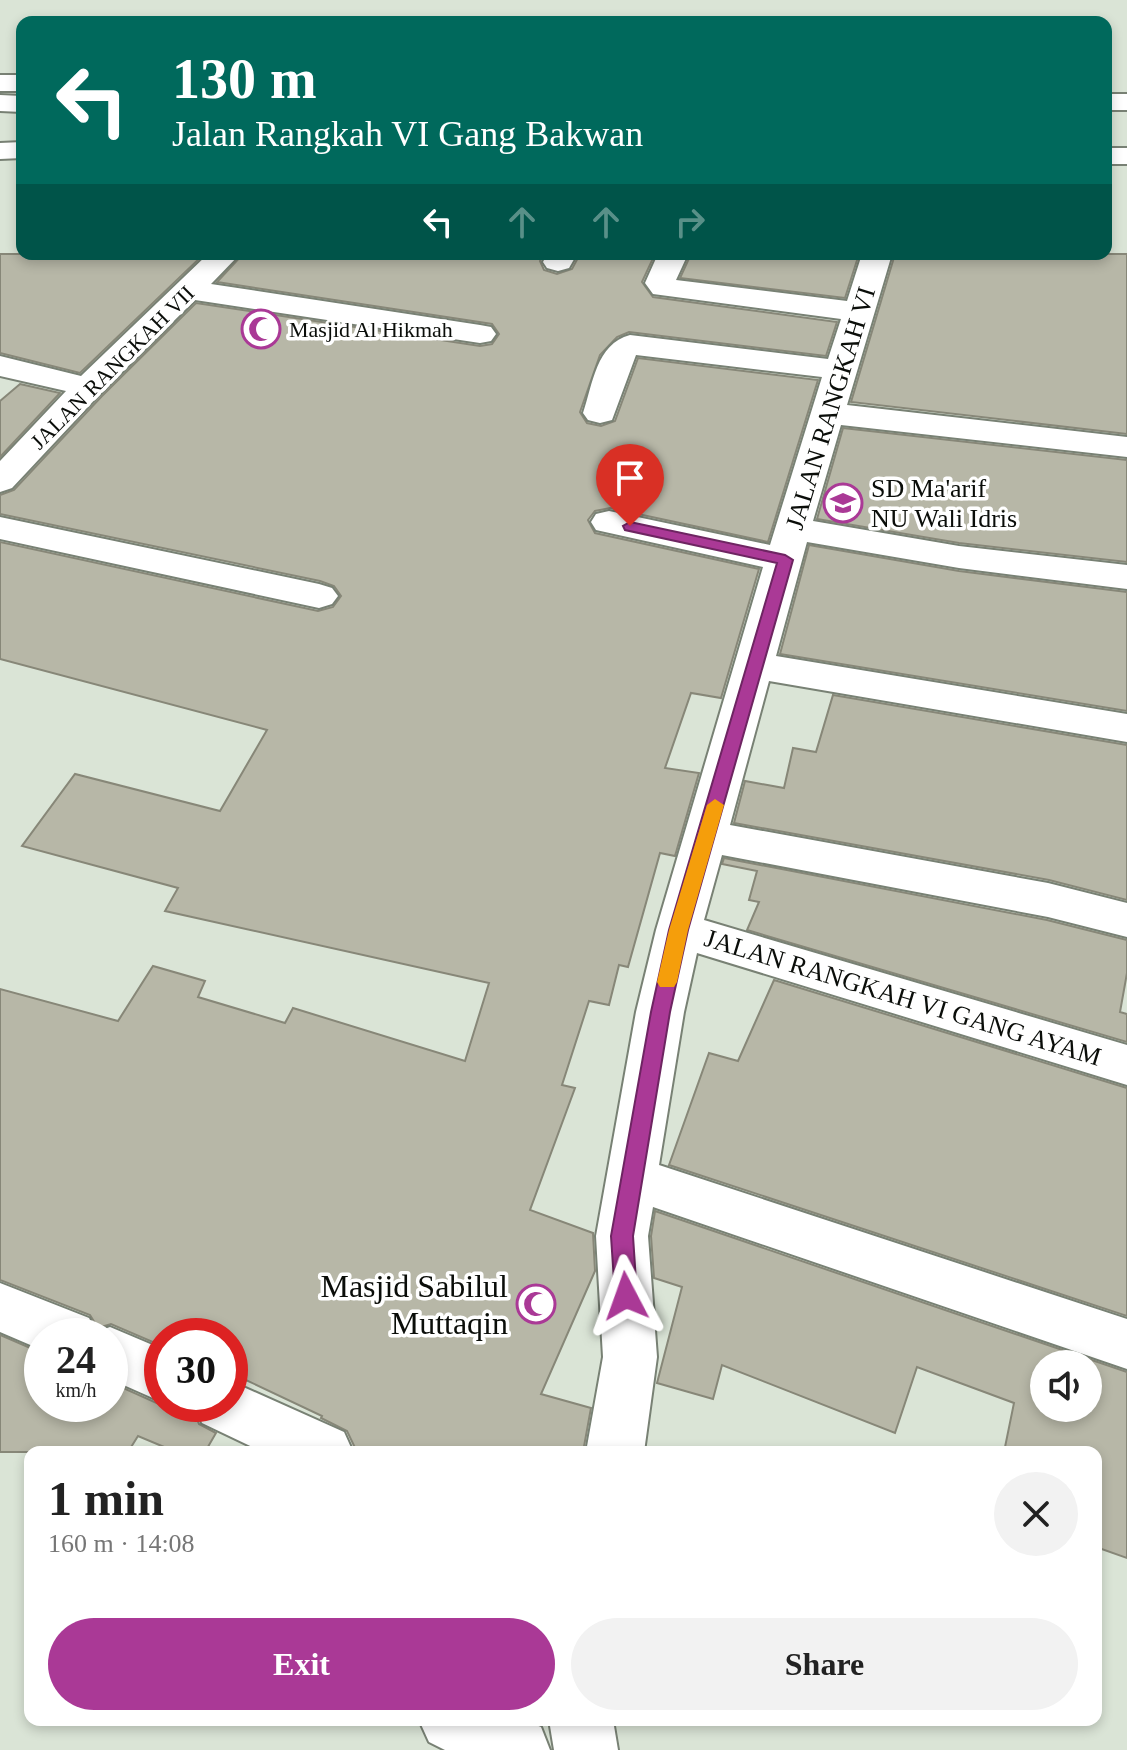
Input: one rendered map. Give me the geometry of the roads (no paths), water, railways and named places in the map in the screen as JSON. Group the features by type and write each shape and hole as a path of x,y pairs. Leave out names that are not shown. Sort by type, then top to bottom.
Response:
{"street":[{"name":"JALAN RANGKAH VII","path":"0,481 88,387 219,260"},
{"path":"670,260 660,283 664,288 860,312"},
{"name":"JALAN RANGKAH VI","path":"616,1446 630,1357 622,1236 679,930 789,544 875,260"},
{"path":"188,290 480,334"},
{"path":"600,413 619,353 630,345 842,370"},
{"path":"0,366 88,387"},
{"path":"828,413 1127,447"},
{"path":"609,522 789,544 942,556 1127,577"},
{"path":"0,528 319,596"},
{"path":"756,666 1127,728"},
{"path":"707,836 1048,900 1127,920"},
{"name":"JALAN RANGKAH VI GANG AYAM","path":"679,930 1127,1065"},
{"path":"631,1177 965,1292 1127,1344"},
{"path":"0,1307 27,1318"},
{"path":"248,1416 311,1446"},
{"path":"464,1726 518,1750"},
{"path":"582,1726 586,1750"}],"place":[{"name":"Masjid Al Hikmah","path":"261,329"},
{"name":"SD Ma'arif NU Wali Idris","path":"843,503"},
{"name":"Masjid Sabilul Muttaqin","path":"536,1304"}]}
